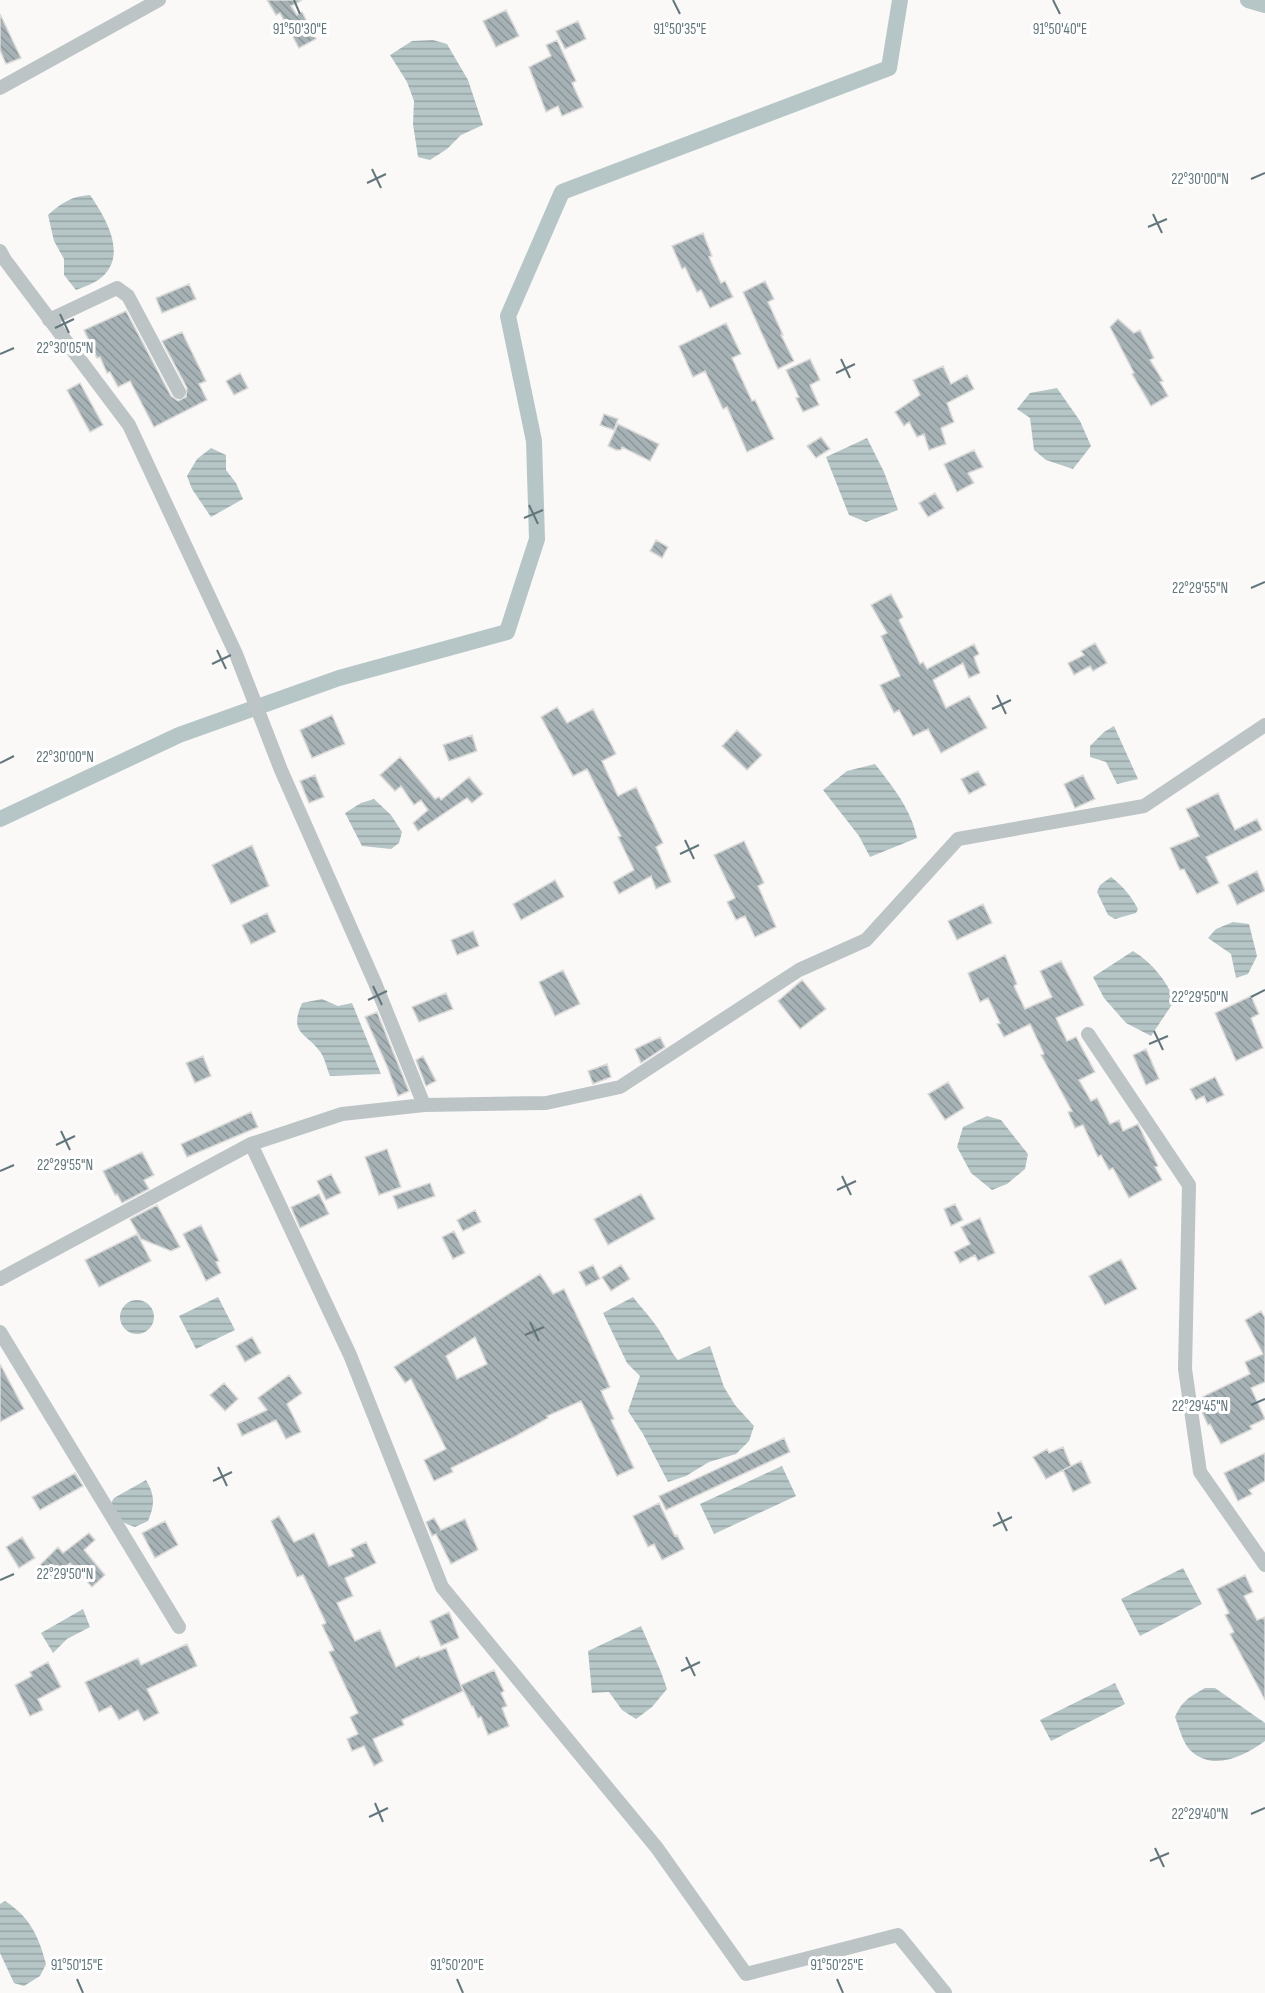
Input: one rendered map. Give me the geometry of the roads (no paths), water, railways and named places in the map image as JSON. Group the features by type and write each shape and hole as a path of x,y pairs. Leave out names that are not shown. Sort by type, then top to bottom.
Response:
{"street":[{"path":"0,88 159,0"},
{"path":"0,252 129,425 236,654 281,770 375,983 424,1105"},
{"path":"49,320 117,288 128,296 179,392"},
{"path":"0,1279 251,1144 342,1114 424,1105 546,1103 620,1087 799,970 866,940 958,839 1144,806 1265,725"},
{"path":"1088,1034 1189,1185 1185,1370 1200,1472 1265,1565"},
{"path":"251,1144 350,1355 442,1587 657,1848 746,1974 898,1935 945,1993"},
{"path":"0,1332 179,1627"}],"waterway":[{"path":"0,819 179,735 339,678 507,632 537,539 534,441 508,316 562,192 889,68 900,0"},
{"path":"1248,0 1265,5"}]}
